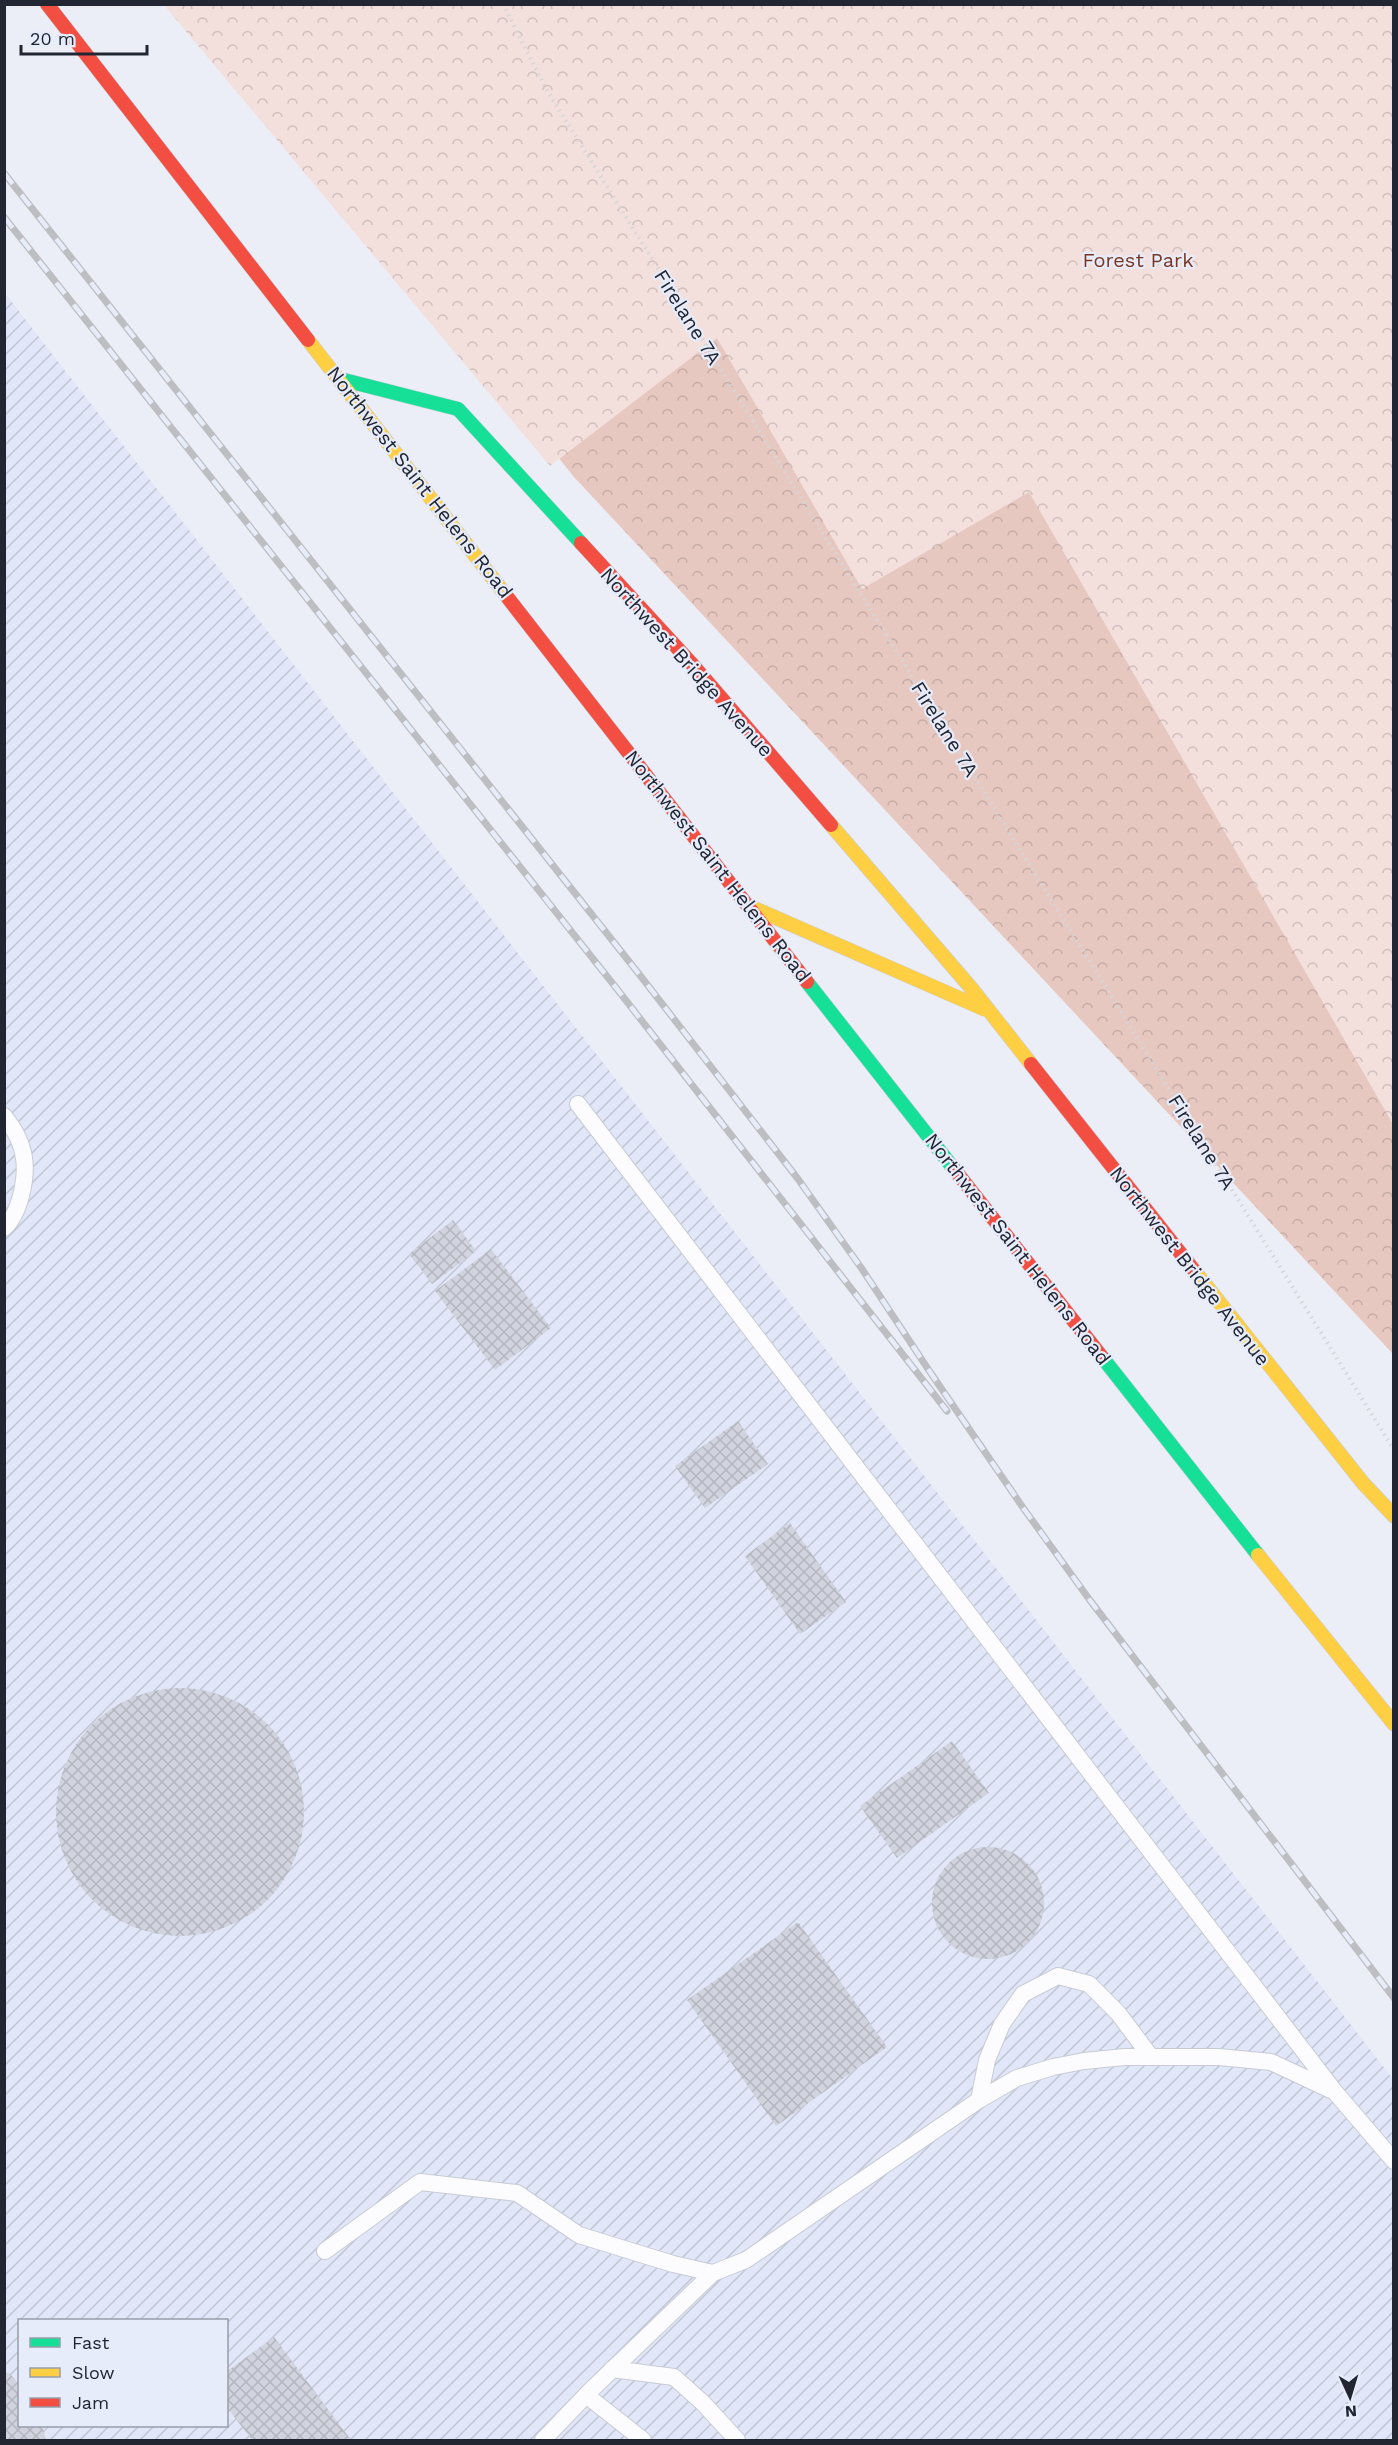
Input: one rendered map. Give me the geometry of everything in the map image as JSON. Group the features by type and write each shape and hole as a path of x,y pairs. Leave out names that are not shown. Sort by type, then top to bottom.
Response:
{"main road":[{"name":"Northwest Saint Helens Road","path":"47,4 749,906 1258,1555 1394,1724"},
{"name":"Northwest Bridge Avenue","path":"339,379 458,409 692,664 992,1012 1363,1484 1394,1516"},
{"name":"Northwest Bridge Avenue","path":"749,906 992,1012"}],"lane":[{"path":"578,1104 1335,2092 1394,2161"},
{"path":"4,1116 13,1126 24,1157 21,1195 11,1221 4,1228"},
{"path":"979,2100 987,2060 1002,2024 1023,1994 1058,1976 1089,1984 1118,2013 1151,2056"},
{"path":"543,2440 612,2369 713,2273 746,2260 979,2100 1017,2078 1053,2067 1084,2061 1151,2056 1219,2057 1270,2062 1335,2092"},
{"path":"325,2251 420,2182 517,2193 579,2235 673,2264 713,2273"},
{"path":"612,2369 675,2377 737,2440"},
{"path":"586,2395 643,2440"}],"path":[{"name":"Firelane 7A","path":"503,4 544,87 1394,1450"}],"shaded area":[{"path":"4,292 1393,2079 1393,2440 5,2440"}],"green space":[{"name":"Forest Park","path":"164,5 1393,5 1393,1124 1029,492 862,589 717,338 550,466"},
{"name":"Forest Park","path":"194,5 1393,5 1393,1354 574,477"}],"building":[{"path":"453,1220 476,1251 432,1284 409,1254"},
{"path":"491,1249 551,1328 495,1370 435,1291"},
{"path":"738,1421 768,1464 705,1508 675,1466"},
{"path":"790,1523 846,1602 800,1634 745,1556"},
{"path":"168,1688 192,1688 216,1693 239,1702 268,1724 290,1753 295,1764 302,1788 304,1812 302,1836 295,1860 290,1871 268,1900 239,1922 228,1927 192,1936 168,1936 144,1931 121,1922 101,1908 84,1891 70,1871 61,1848 56,1824 56,1800 61,1776 70,1753 84,1733 101,1716 121,1702 144,1693"},
{"path":"952,1741 989,1793 897,1858 860,1806"},
{"path":"988,1847 1009,1851 1028,1863 1040,1882 1044,1903 1040,1924 1028,1943 1009,1955 988,1959 967,1955 948,1943 936,1924 932,1903 936,1882 948,1863 967,1851"},
{"path":"798,1922 887,2047 776,2126 687,2000"},
{"path":"274,2337 351,2440 252,2440 228,2409 228,2371"},
{"path":"4,2371 18,2384 18,2427 42,2427 46,2440 4,2440"}],"railway":[{"path":"4,173 639,974 798,1179 862,1269 1024,1509 1089,1599 1394,1998"},
{"path":"4,217 617,989 947,1411"}],"traffic: fast":[{"path":"340,379 458,409 581,543"},
{"path":"807,982 954,1169"},
{"path":"1102,1357 1258,1555"}],"traffic: slow":[{"path":"308,340 508,598"},
{"path":"831,825 972,989 1031,1064"},
{"path":"749,906 984,1009"},
{"path":"1193,1269 1363,1483 1394,1516"},
{"path":"1258,1555 1394,1724"}],"traffic: jam":[{"path":"47,4 308,340"},
{"path":"581,543 692,664 831,825"},
{"path":"508,598 807,982"},
{"path":"1031,1064 1193,1269"},
{"path":"954,1169 1102,1357"}]}
